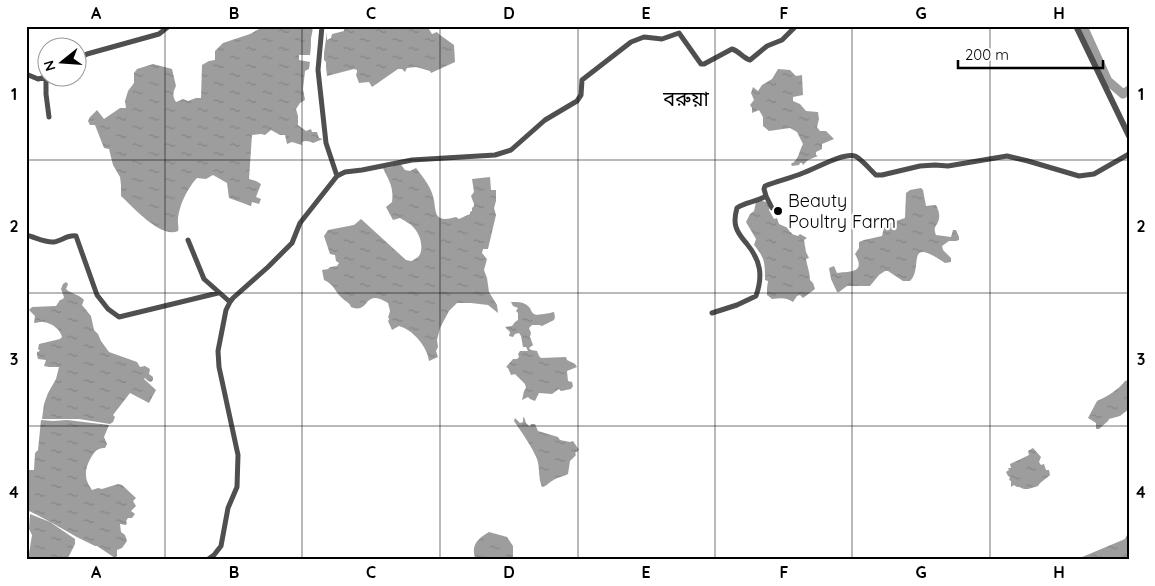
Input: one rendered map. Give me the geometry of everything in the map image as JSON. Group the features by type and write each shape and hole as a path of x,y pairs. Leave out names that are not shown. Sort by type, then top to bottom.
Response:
{"street":[{"path":"88,54 159,34 169,26"},
{"path":"322,26 318,70 326,143 336,176"},
{"path":"207,560 221,546 228,508 237,488 238,455 218,351 226,310 230,302 292,243 300,223 336,176 346,172 412,160 496,155 511,150 545,120 577,101 581,95 582,80 631,42 644,38 662,39 680,33 701,64 732,49 747,60 750,60 767,46 782,40 796,26"},
{"path":"1076,26 1129,136"},
{"path":"26,74 38,79"},
{"path":"46,88 49,117"},
{"path":"772,208 764,189 766,186 847,156 854,156 876,175 920,166 948,166 1006,156 1079,176 1094,174 1129,154"},
{"path":"712,313 737,305 756,296 760,284 759,265 753,251 739,235 734,219 737,208 741,205 751,203 766,196"},
{"path":"26,235 47,242 54,242 71,235 76,236 97,295 108,309 119,317 218,293"},
{"path":"188,240 204,279 230,302"}],"water":[{"path":"260,26 312,26 310,55 299,55 299,60 310,62 309,69 305,71 303,89 305,100 296,109 298,125 306,131 311,129 312,132 317,132 319,138 323,139 313,143 303,141 302,145 292,142 287,144 285,135 280,135 271,130 265,135 252,135 249,179 261,184 256,197 261,199 259,204 252,202 251,206 229,198 227,183 213,175 206,179 197,178 181,205 178,217 178,231 164,230 148,221 121,196 120,177 113,165 109,149 104,148 95,125 90,125 88,121 97,110 104,119 120,108 126,108 125,101 128,91 134,83 134,73 137,69 153,64 172,69 176,86 173,94 176,102 183,99 188,101 201,98 202,65 215,60 215,51 223,43 250,34 259,29"},
{"path":"344,26 427,26 432,34 437,32 454,45 455,62 431,73 416,67 407,68 405,72 402,69 398,69 372,87 369,82 359,83 356,75 357,70 354,69 327,76 324,53 327,32 327,40 331,38 332,34 344,31"},
{"path":"778,69 790,70 796,76 802,75 803,95 793,97 793,101 800,104 806,111 818,112 817,127 820,131 826,131 834,139 822,144 822,149 816,152 818,156 808,160 803,165 800,163 799,165 792,166 791,164 797,158 803,144 797,132 790,128 769,131 763,126 763,117 759,110 752,113 750,105 754,100 751,93 753,87 758,91 762,85 772,79"},
{"path":"399,162 405,170 410,171 416,168 430,188 437,215 443,219 456,217 459,219 470,214 474,206 471,196 474,192 472,179 490,177 491,190 496,190 494,208 496,215 488,249 483,249 482,253 487,259 484,270 489,292 497,305 498,313 488,305 457,303 449,311 440,328 436,351 438,357 429,361 422,344 414,335 399,326 392,330 388,321 390,311 388,303 374,298 370,299 362,308 351,307 324,280 322,270 337,266 339,263 336,261 335,255 330,254 324,236 328,230 354,225 361,219 406,260 411,261 418,257 421,246 420,237 416,230 400,218 393,220 386,207 392,202 392,192 383,168 392,167"},
{"path":"921,188 926,206 936,205 938,210 939,218 935,228 936,235 951,237 953,230 956,230 959,237 959,240 949,241 942,246 943,250 951,258 951,262 945,263 932,255 924,252 920,253 917,257 914,275 910,281 903,281 885,271 870,286 847,286 837,292 831,279 829,268 834,266 837,273 852,271 858,268 858,260 855,254 859,248 859,242 882,236 887,224 905,218 906,193 910,190"},
{"path":"760,200 769,203 769,210 774,219 777,218 779,224 788,228 792,234 798,236 800,234 807,238 804,240 809,258 806,259 810,280 815,289 803,298 800,295 797,296 793,302 780,298 772,299 767,295 768,281 765,280 764,261 754,245 756,239 746,222 754,211 756,202"},
{"path":"66,282 68,284 66,289 84,300 82,305 91,316 94,330 109,352 137,362 140,367 145,366 150,369 149,374 153,377 151,382 144,379 156,390 149,403 130,393 113,415 115,417 110,424 79,419 42,419 44,404 56,379 59,367 44,366 46,360 38,359 37,352 40,351 38,349 39,344 62,337 59,331 52,325 43,322 34,323 35,316 29,310 32,307 56,306 64,297 61,289"},
{"path":"511,302 525,304 536,315 554,312 554,320 542,326 532,325 529,328 533,345 529,348 537,351 541,358 566,357 567,360 575,364 577,367 567,371 568,381 572,382 573,386 571,389 561,391 559,389 552,394 539,393 535,401 528,397 522,400 526,388 525,384 515,374 511,375 506,367 513,359 519,357 520,351 528,351 526,347 523,347 519,333 513,337 509,336 510,332 505,327 512,326 518,320 518,313 516,311 518,308 513,306"},
{"path":"1129,380 1129,409 1120,416 1109,419 1099,429 1096,429 1096,423 1088,418 1097,401 1109,395 1125,381"},
{"path":"524,417 530,427 531,424 535,424 538,431 558,437 560,440 573,441 579,450 570,461 568,474 542,487 537,459 514,421 515,418 520,423 523,422"},
{"path":"41,420 67,420 109,425 104,437 107,444 105,448 98,450 92,455 86,475 92,490 118,484 122,485 136,498 133,501 136,506 131,511 135,514 132,518 128,518 126,525 120,524 121,532 125,535 127,541 122,548 117,550 115,558 97,546 29,511 26,497 26,470 34,470"},
{"path":"1033,448 1041,457 1039,462 1041,465 1044,464 1046,470 1049,470 1050,475 1038,486 1028,489 1014,485 1011,487 1010,477 1006,472 1009,470 1008,468 1011,468 1010,464 1029,455 1028,451"},
{"path":"30,514 50,522 75,539 75,544 67,560 28,560 32,535 29,529"},
{"path":"1129,531 1129,560 1075,560 1125,539"},
{"path":"489,532 507,537 513,546 513,560 476,560 474,547 481,537"}],"waterway":[{"path":"1083,26 1108,81 1123,94 1129,90"}],"place":[{"name":"Beauty Poultry Farm","path":"778,211"}],"district":[{"name":"বরুয়া","path":"686,99"}]}
